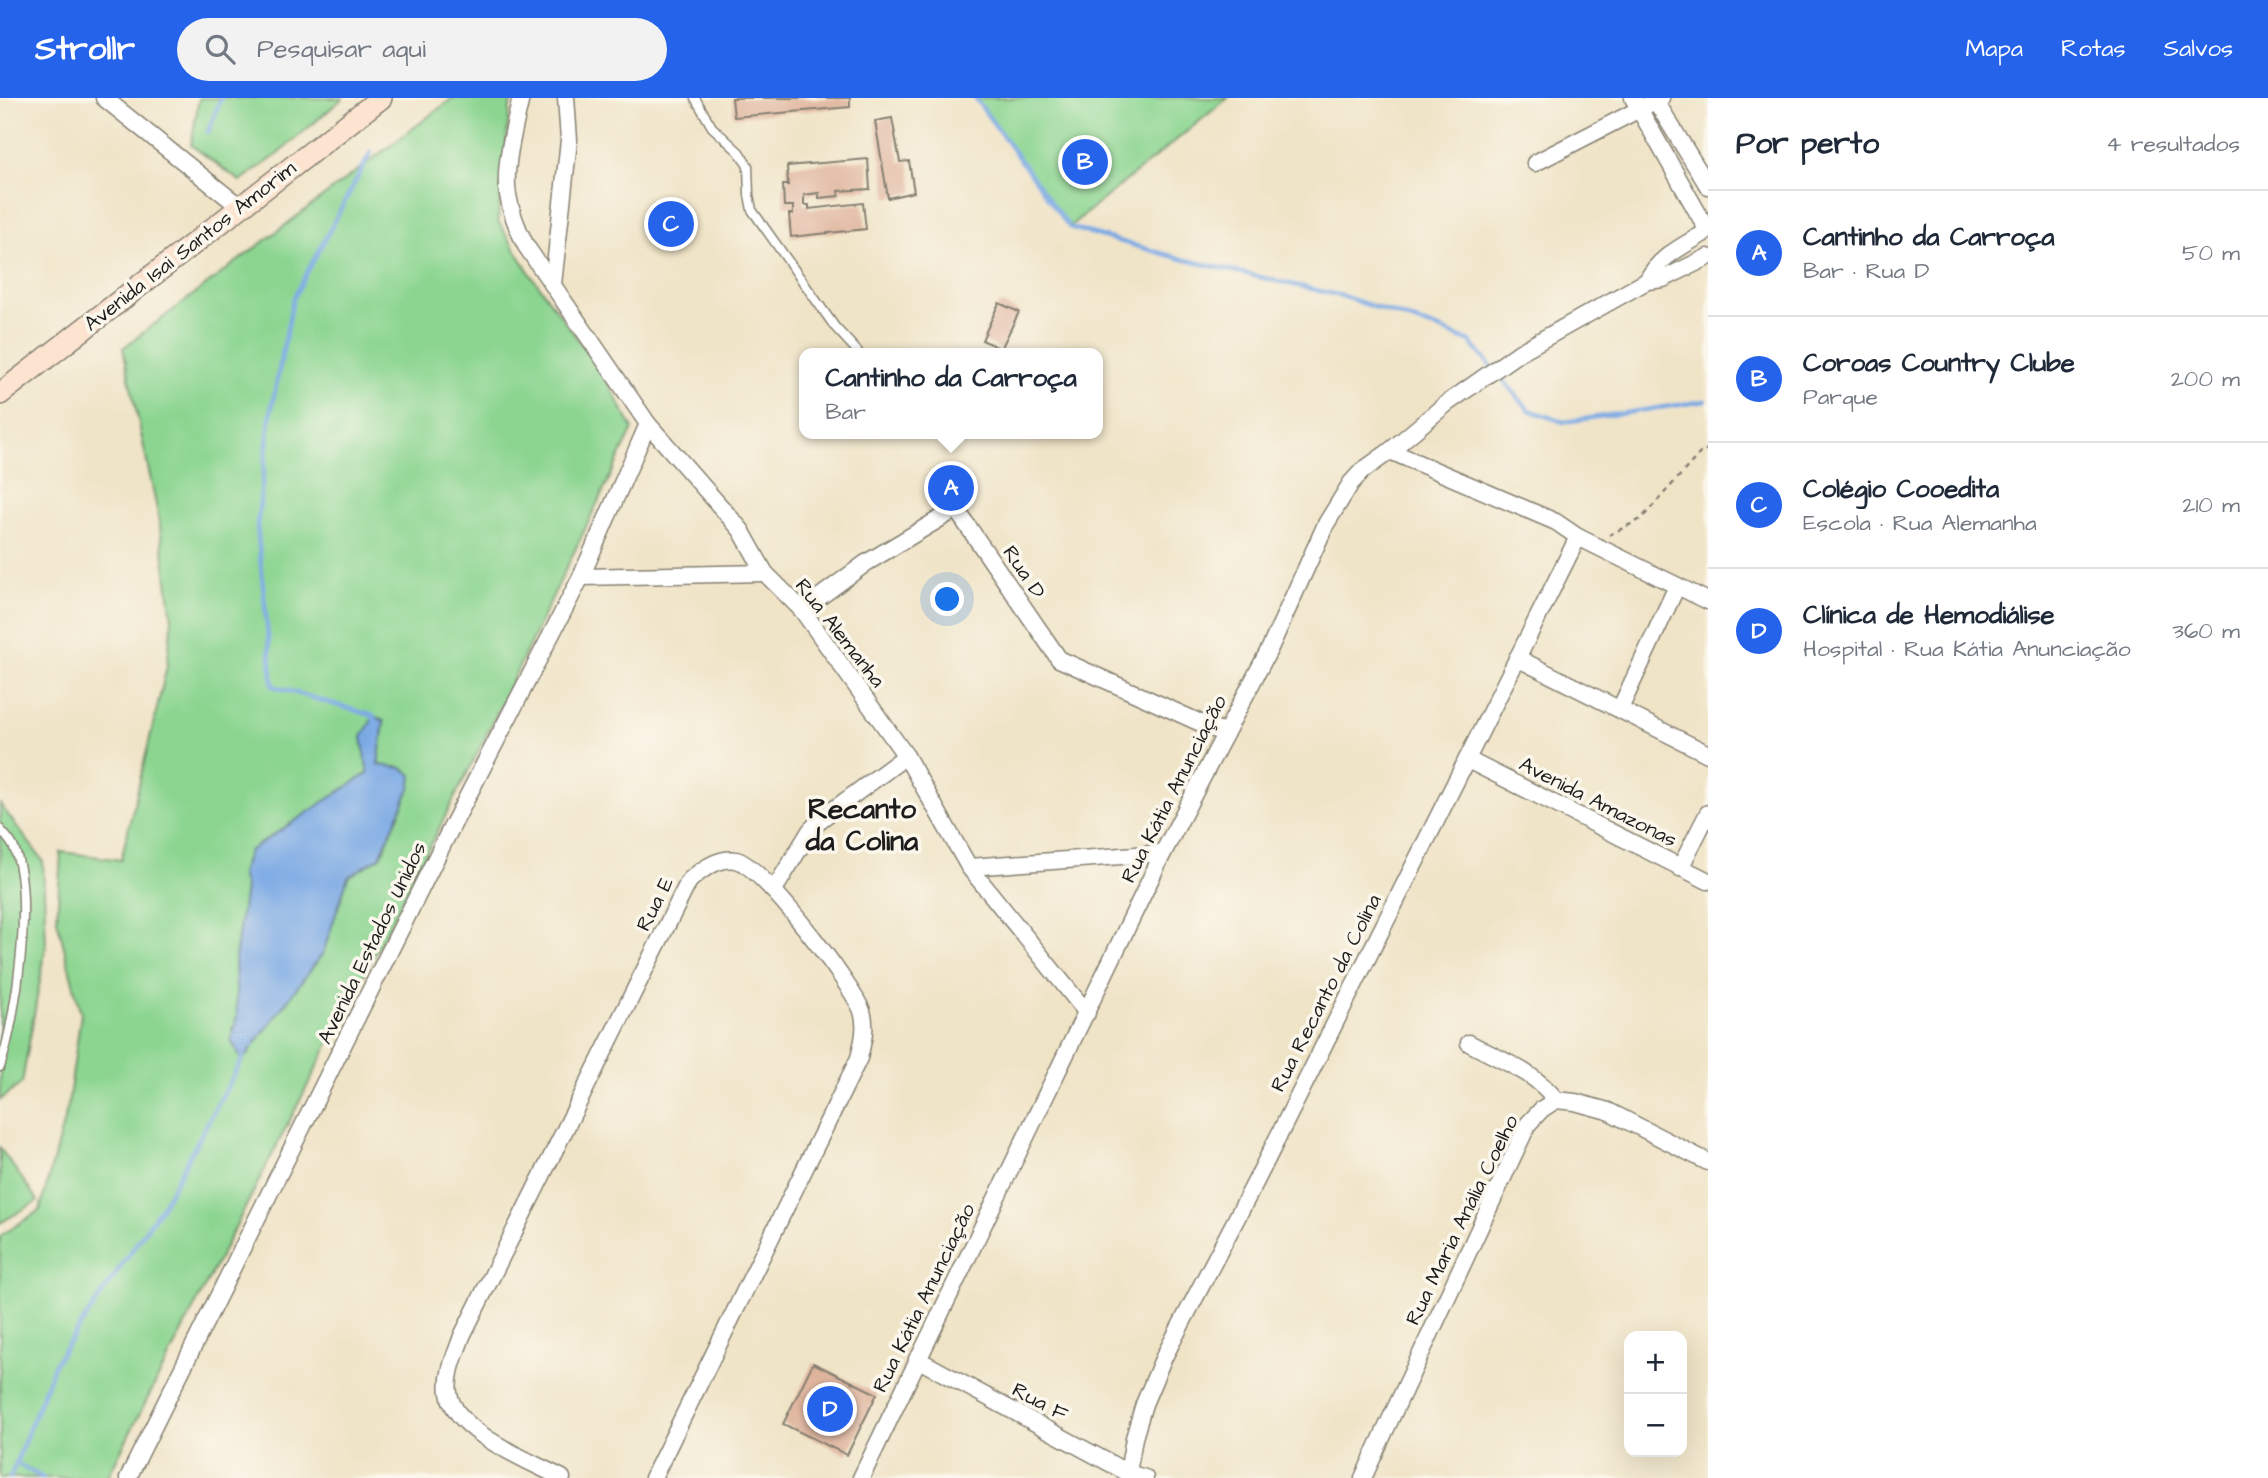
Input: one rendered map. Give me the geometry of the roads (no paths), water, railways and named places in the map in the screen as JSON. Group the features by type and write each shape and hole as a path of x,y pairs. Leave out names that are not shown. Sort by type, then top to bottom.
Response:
{"main road":[{"name":"Avenida Isai Santos Amorim","path":"0,394 381,98"}],"street":[{"path":"104,98 240,207"},
{"name":"Rua Alemanha","path":"522,98 508,165 507,192 514,221 526,246 648,424 741,530 765,573 802,610 906,756 969,867 1087,1013"},
{"path":"553,284 569,140 566,98"},
{"path":"1535,163 1636,104 1657,99 1708,186"},
{"path":"1636,104 1708,231 1667,256 1654,267 1647,281"},
{"path":"1647,281 1663,279 1708,257"},
{"name":"Rua Kátia Anunciação","path":"862,1478 1163,853 1270,648 1326,524 1351,483 1368,466 1446,404 1520,352 1647,281"},
{"name":"Avenida Estados Unidos","path":"128,1478 446,838 581,577 648,424"},
{"path":"1390,451 1556,522 1585,540 1708,601"},
{"name":"Rua D","path":"802,610 866,563 956,509 1059,659 1225,734"},
{"name":"Rua Recanto da Colina","path":"1128,1473 1144,1404 1159,1368 1256,1181 1517,658 1585,540"},
{"path":"581,577 765,573"},
{"path":"1620,709 1677,586"},
{"path":"1517,658 1708,754"},
{"path":"774,890 810,831 821,819 906,756"},
{"name":"Avenida Amazonas","path":"1468,760 1708,881"},
{"path":"1680,868 1708,813"},
{"path":"969,867 1163,853"},
{"name":"Rua E","path":"562,1478 480,1435 464,1423 449,1395 449,1380 462,1335 689,881 713,864 738,860 749,865 774,890 836,971 861,1008 864,1037 859,1058 653,1478"},
{"path":"1469,1042 1525,1071 1546,1087 1556,1100 1608,1111 1708,1162"},
{"name":"Rua Maria Anália Coelho","path":"1363,1478 1528,1124 1542,1109 1556,1100"},
{"name":"Rua F","path":"917,1359 1128,1473 1145,1478"}],"lane":[{"path":"695,98 712,127 744,159 749,174 752,211 835,327 854,348"},
{"path":"0,829 13,845 23,884 19,980 7,1047 0,1067"}],"water":[{"path":"374,716 384,721 378,765 402,768 412,775 411,786 380,857 348,877 323,953 242,1061 231,1040 237,1016 235,959 245,888 241,874 249,851 368,773 362,737"}],"waterway":[{"path":"208,132 221,98"},
{"path":"975,98 1069,227 1182,259 1342,296 1442,330 1470,342 1529,410 1564,422 1705,401"},
{"path":"371,152 293,299 271,411 257,526 273,686 374,716 374,720"},
{"path":"10,1478 55,1363 164,1203 243,1058"},
{"path":"16,1463 43,1478"}],"place":[{"name":"Coroas Country Clube","path":"1085,162"},
{"name":"Colégio Cooedita","path":"671,224"},
{"name":"Cantinho da Carroça","path":"951,488"},
{"name":"Clínica de Hemodiálise","path":"830,1409"}],"district":[{"name":"Recanto da Colina","path":"862,825"}]}
